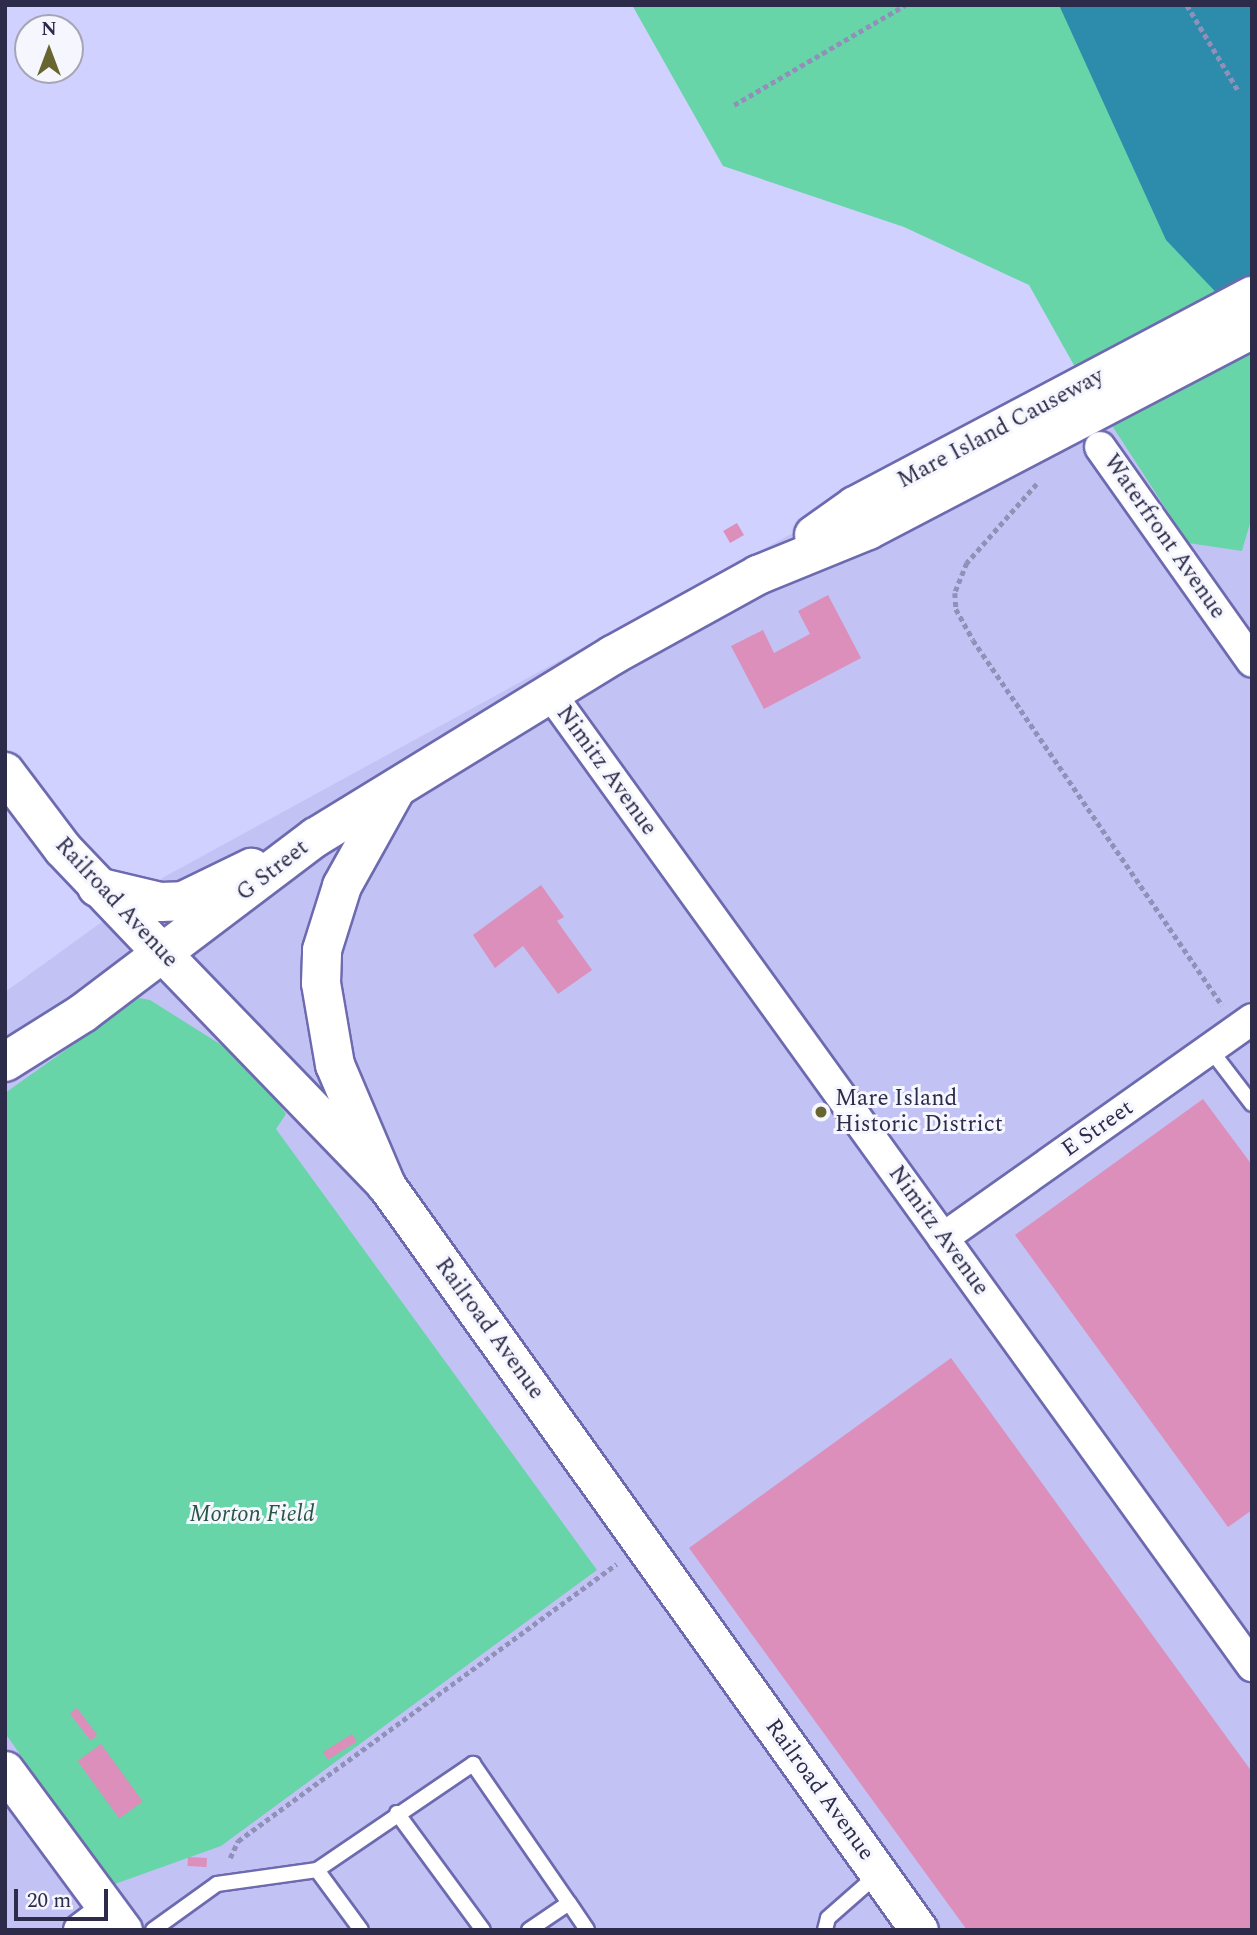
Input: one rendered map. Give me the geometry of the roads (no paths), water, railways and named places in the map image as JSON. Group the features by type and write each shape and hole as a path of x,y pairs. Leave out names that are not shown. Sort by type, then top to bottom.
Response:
{"main road":[{"name":"Mare Island Causeway","path":"550,693 1252,296"},
{"name":"Mare Island Causeway","path":"862,518 1252,330"},
{"name":"G Street","path":"5,1062 83,1013 316,837 550,693"},
{"name":"Railroad Avenue","path":"5,772 97,887 163,954"},
{"path":"386,1185 335,1065 324,1016 322,950 342,886 397,787"},
{"path":"97,887 160,902 184,901 316,837"}],"street":[{"name":"Waterfront Avenue","path":"1100,447 1252,662"},
{"name":"Nimitz Avenue","path":"550,693 1252,1666"},
{"name":"Railroad Avenue","path":"163,954 386,1185 919,1930"},
{"name":"E Street","path":"943,1238 1245,1024"},
{"path":"5,1770 103,1923"}],"lane":[{"path":"1210,1049 1252,1104"},
{"path":"153,1930 217,1884 317,1870 397,1813 473,1764 587,1930"},
{"path":"397,1813 483,1930"},
{"path":"317,1870 361,1930"},
{"path":"825,1930 828,1918 878,1873"},
{"path":"529,1930 569,1903"}],"place":[{"name":"Mare Island Historic District","path":"821,1112"}],"park label":[{"name":"Morton Field","path":"252,1515"}]}
